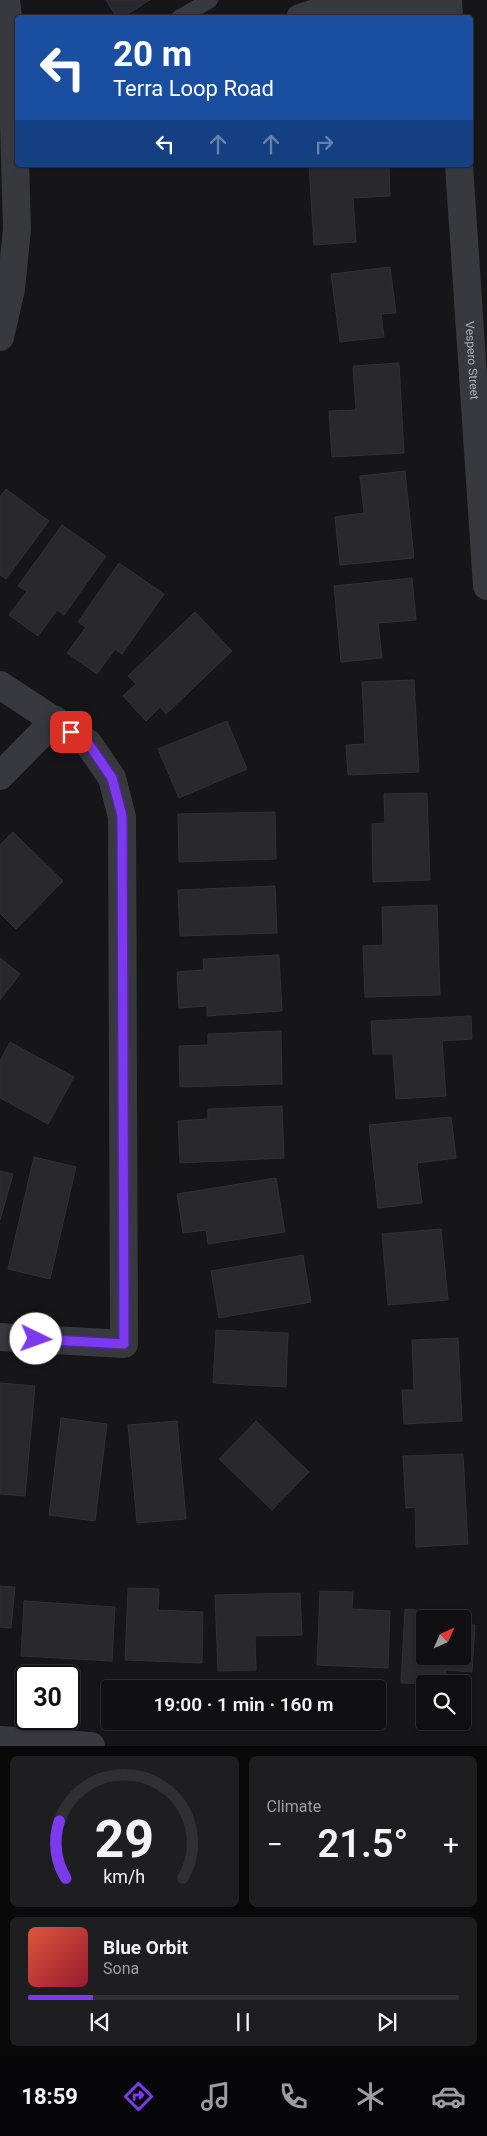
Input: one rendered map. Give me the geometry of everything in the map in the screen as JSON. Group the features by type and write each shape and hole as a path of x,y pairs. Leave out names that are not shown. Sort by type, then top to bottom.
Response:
{"street":[{"path":"6,0 14,41 7,107 15,131"},
{"path":"308,15 320,10 346,5 435,0"},
{"path":"448,0 449,15"},
{"path":"0,337 5,287 17,229 16,167"},
{"name":"Vespero Street","path":"459,167 487,586"},
{"path":"0,685 88,743 112,778 122,816 124,1344 0,1337"},
{"path":"0,776 55,720"},
{"path":"0,1740 91,1746"}],"lane":[{"path":"184,15 210,0"}],"building":[{"path":"106,0 150,0 126,15 115,15"},
{"path":"309,167 389,167 390,196 353,198 356,242 314,245"},
{"path":"390,267 396,313 381,314 384,337 340,342 331,274"},
{"path":"399,363 404,453 332,457 329,411 356,410 353,366"},
{"path":"405,471 414,558 340,565 335,517 364,513 360,476"},
{"path":"6,489 49,521 6,579 0,575 0,497"},
{"path":"62,525 106,556 64,615 57,610 38,636 9,615 27,591 18,586"},
{"path":"119,563 164,594 122,654 115,649 97,674 67,653 86,627 78,622"},
{"path":"412,578 416,620 378,623 382,658 341,662 334,586"},
{"path":"195,612 232,651 166,714 160,707 146,721 123,696 136,684 128,676"},
{"path":"414,680 419,772 348,775 346,745 365,744 362,682"},
{"path":"227,721 247,769 179,798 158,749"},
{"path":"427,793 430,880 373,882 372,824 385,823 384,794"},
{"path":"275,812 276,859 179,862 178,814"},
{"path":"13,832 63,881 16,929 0,913 0,845"},
{"path":"275,886 277,933 180,936 178,890"},
{"path":"437,905 440,995 365,997 363,946 383,945 382,907"},
{"path":"279,955 282,1011 207,1016 207,1006 179,1008 177,972 204,970 203,959"},
{"path":"0,958 20,974 0,1000"},
{"path":"471,1016 472,1039 442,1041 446,1096 396,1099 393,1054 373,1054 371,1021"},
{"path":"281,1031 282,1084 180,1087 179,1046 208,1045 208,1034"},
{"path":"10,1042 74,1077 48,1124 0,1098 0,1061"},
{"path":"282,1106 284,1158 180,1163 178,1121 208,1119 208,1109"},
{"path":"451,1117 456,1158 417,1163 422,1203 378,1208 369,1125"},
{"path":"34,1157 76,1167 50,1279 8,1269"},
{"path":"0,1171 13,1174 0,1220"},
{"path":"276,1178 285,1232 208,1244 206,1230 183,1233 177,1194"},
{"path":"441,1229 448,1300 388,1305 382,1234"},
{"path":"303,1255 311,1302 219,1318 211,1271"},
{"path":"216,1330 288,1333 286,1387 213,1383"},
{"path":"458,1338 462,1421 404,1424 402,1390 414,1390 412,1340"},
{"path":"0,1383 35,1386 25,1496 0,1494"},
{"path":"61,1418 107,1424 95,1521 49,1515"},
{"path":"177,1421 186,1519 137,1523 128,1425"},
{"path":"256,1421 309,1472 272,1510 219,1459"},
{"path":"463,1454 468,1544 416,1547 415,1507 406,1508 403,1456"},
{"path":"0,1586 15,1587 11,1628 0,1627"},
{"path":"128,1588 159,1589 158,1610 203,1612 202,1663 125,1660"},
{"path":"320,1591 353,1592 352,1609 390,1611 388,1668 317,1665"},
{"path":"300,1593 302,1635 255,1636 256,1670 218,1671 215,1595"},
{"path":"24,1601 115,1607 112,1661 21,1656"},
{"path":"405,1609 416,1610 416,1665 471,1665 471,1625 475,1625 472,1672 446,1670 446,1675 416,1675 416,1683 401,1683"}],"route":[{"path":"36,1339 124,1344 122,816 112,778 88,743 71,732"}]}
